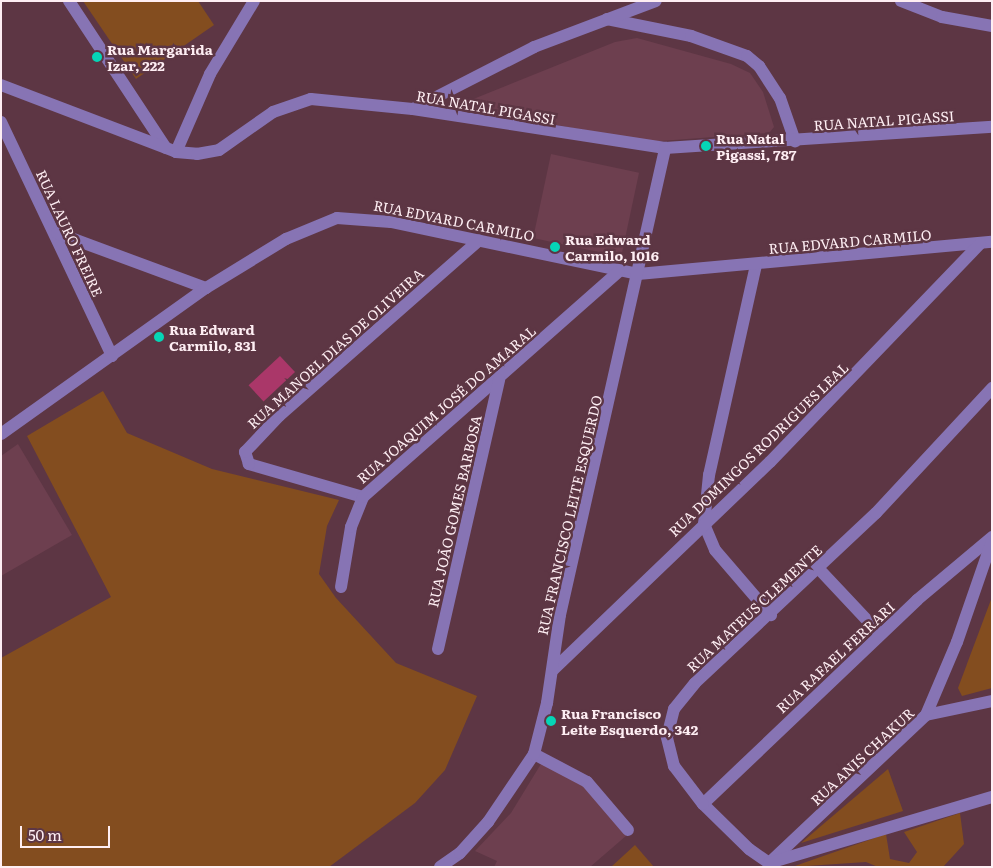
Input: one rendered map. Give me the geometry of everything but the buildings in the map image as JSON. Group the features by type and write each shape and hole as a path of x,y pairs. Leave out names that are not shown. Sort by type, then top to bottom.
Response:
{"street":[{"path":"69,1 171,150 210,74 254,1"},
{"path":"413,109 526,51 604,18 656,1"},
{"path":"901,1 942,16 992,26"},
{"path":"604,18 692,36 747,56 759,66 780,98 794,141"},
{"name":"RUA NATAL PIGASSI","path":"1,85 171,150 197,154 219,150 273,112 311,99 413,109 665,148 992,127"},
{"name":"RUA LAURO FREIRE","path":"1,122 57,233 112,356"},
{"name":"RUA FRANCISCO LEITE ESQUERDO","path":"440,867 460,853 488,822 534,754 553,670 560,615 665,148"},
{"name":"RUA EDVARD CARMILO","path":"1,434 206,288 286,239 337,218 360,217 638,274 756,265 986,243"},
{"path":"57,233 206,288"},
{"name":"RUA MANOEL DIAS DE OLIVEIRA","path":"362,497 250,464 245,452 272,422 479,240"},
{"name":"RUA DOMINGOS RODRIGUES LEAL","path":"553,670 770,462 986,243"},
{"path":"756,265 709,475 704,524 716,550 771,615"},
{"name":"RUA JOAQUIM JOSÉ DO AMARAL","path":"341,587 350,527 362,497 499,380 618,271"},
{"name":"RUA JOÃO GOMES BARBOSA","path":"438,649 499,380"},
{"name":"RUA MATEUS CLEMENTE","path":"769,863 749,849 703,804 674,766 667,738 669,720 695,683 819,569 992,388"},
{"name":"RUA RAFAEL FERRARI","path":"703,804 880,634 992,537"},
{"name":"RUA ANIS CHAKUR","path":"769,863 926,715 957,642 992,542"},
{"path":"819,569 880,634"},
{"path":"926,715 992,701"},
{"path":"534,754 587,782 628,830"},
{"path":"769,863 992,797"},
{"path":"459,867 460,853"}],"shaded area":[{"path":"83,1 198,1 214,25 136,79"},
{"path":"637,38 731,64 750,73 763,92 774,127 769,133 647,142 456,106 615,42"},
{"path":"551,154 639,173 621,257 533,238"},
{"path":"280,356 295,372 264,401 249,385"},
{"path":"103,391 127,433 212,469 339,500 327,526 319,574 336,598 396,663 477,696 445,770 415,803 329,867 1,867 1,658 111,597 27,436"},
{"path":"18,444 72,535 1,576 1,456"},
{"path":"992,597 992,688 962,696 958,688"},
{"path":"544,759 564,770 634,829 590,867 494,867 497,861 475,851 511,813"},
{"path":"888,769 903,811 801,843"},
{"path":"960,813 964,844 943,867 878,867 866,862 792,867 886,834 890,859 909,863 917,852 904,832"},
{"path":"635,845 654,867 611,867"}],"place":[{"name":"Rua Margarida Izar, 222","path":"97,57"},
{"name":"Rua Natal Pigassi, 787","path":"706,146"},
{"name":"Rua Edward Carmilo, 1016","path":"555,247"},
{"name":"Rua Edward Carmilo, 831","path":"159,337"},
{"name":"Rua Francisco Leite Esquerdo, 342","path":"551,721"}]}
